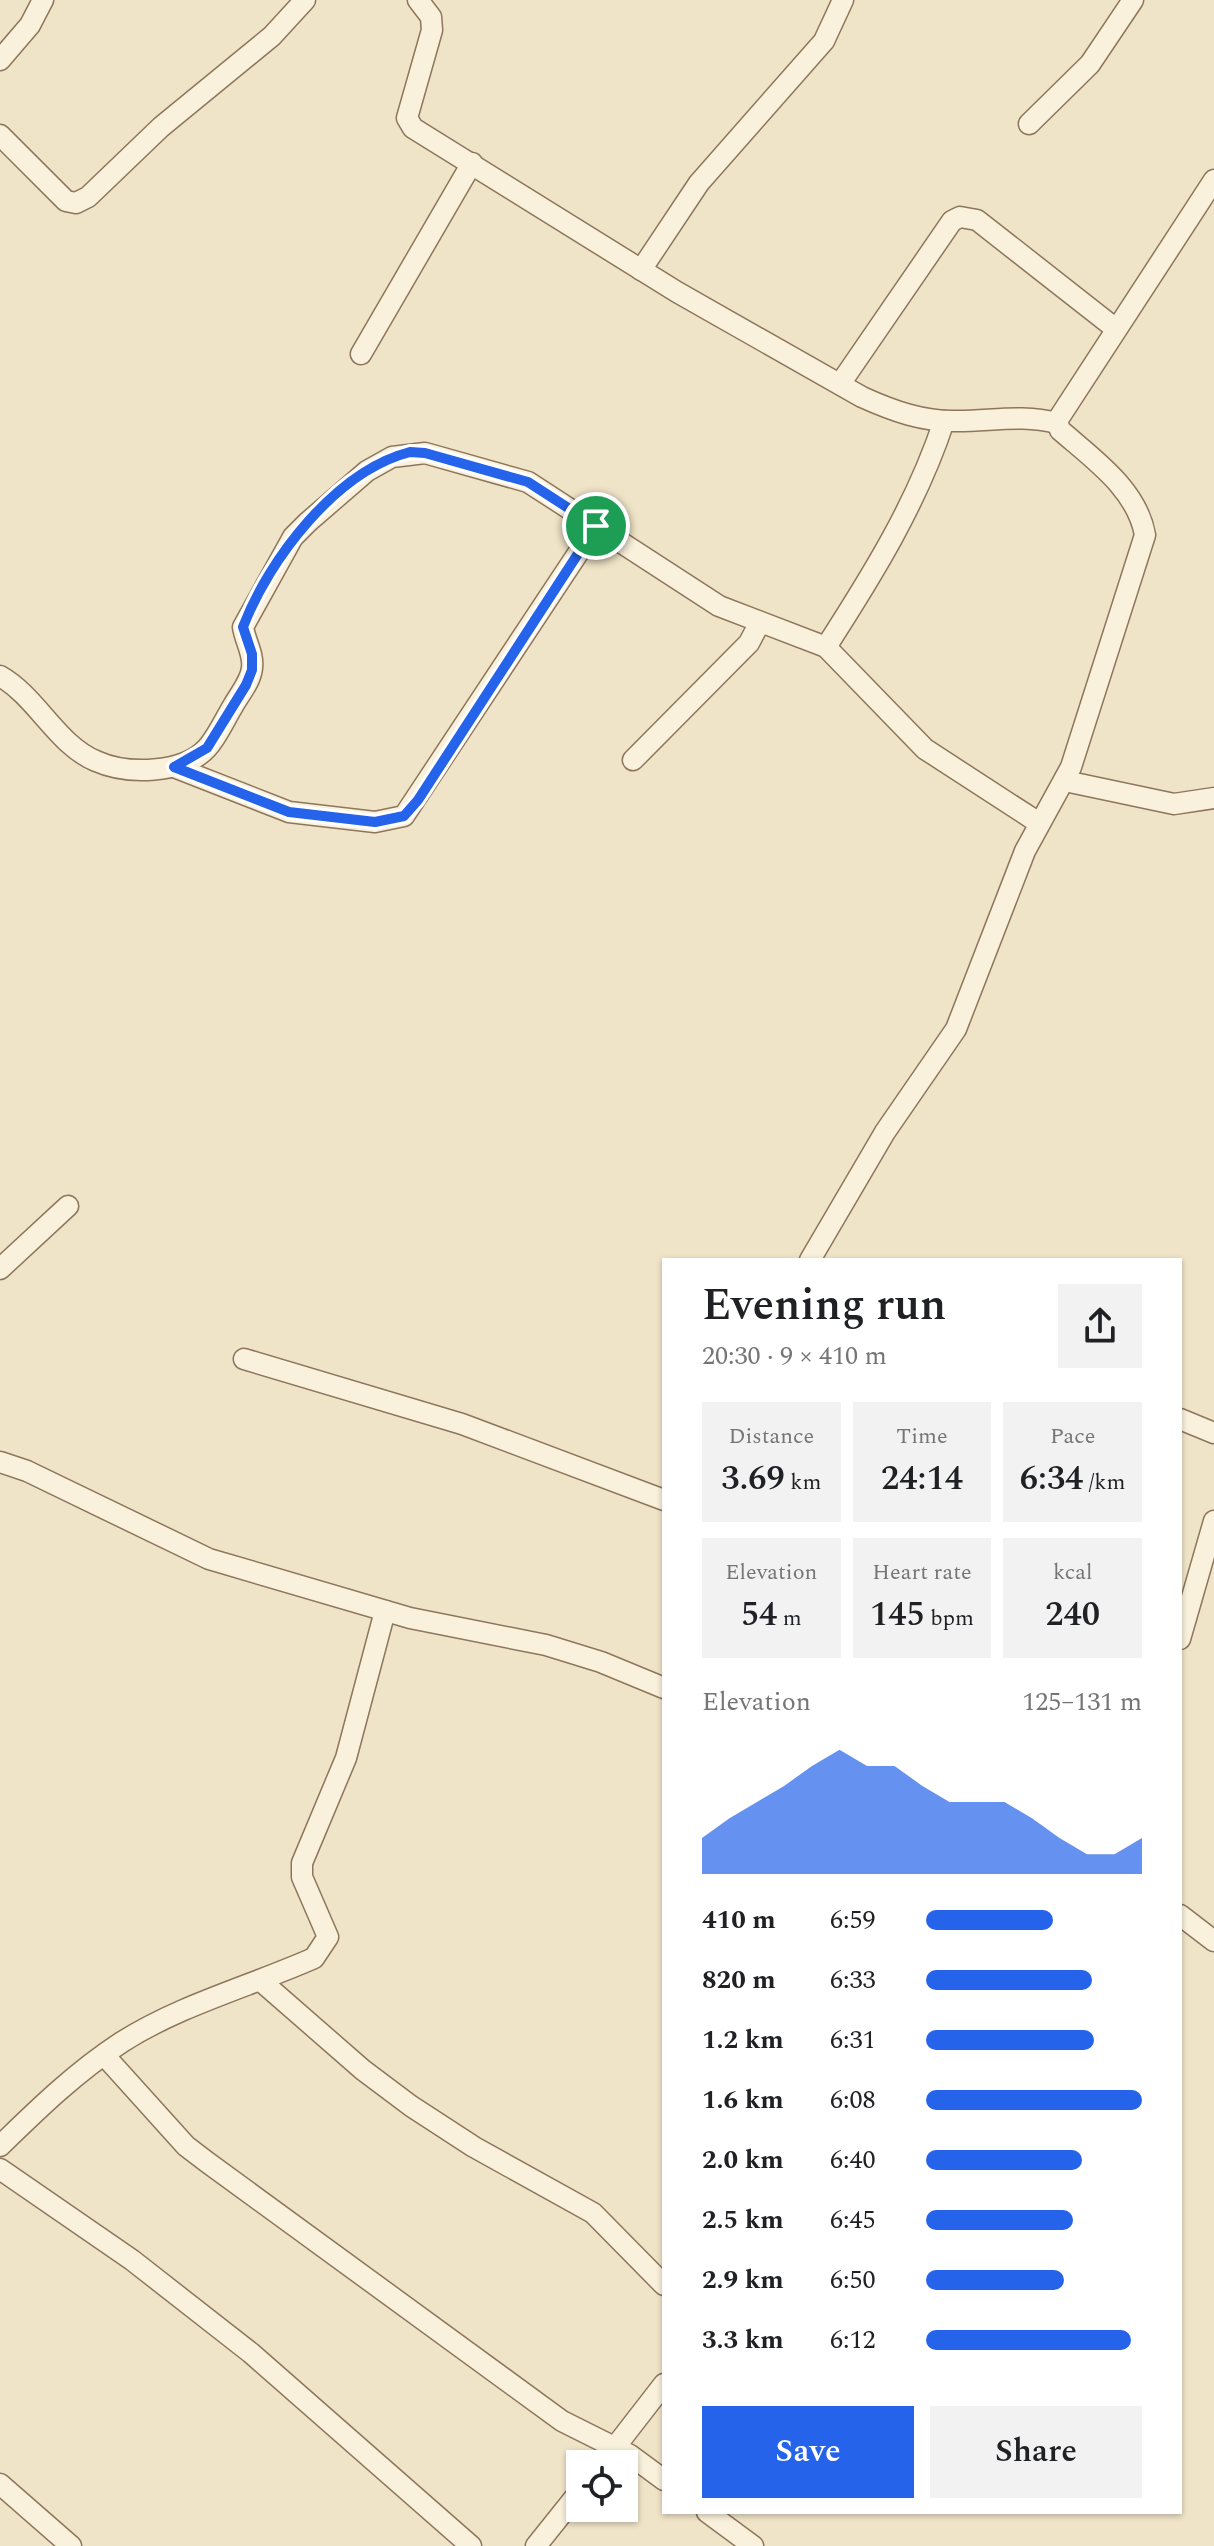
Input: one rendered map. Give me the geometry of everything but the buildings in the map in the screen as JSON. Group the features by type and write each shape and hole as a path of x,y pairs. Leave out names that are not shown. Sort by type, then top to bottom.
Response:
{"street":[{"path":"0,60 30,25 43,0"},
{"path":"0,135 66,201 76,203 88,197 161,127 272,36 305,0"},
{"path":"418,0 431,17 432,30 407,118 413,128 641,270 892,411 944,421 1022,417 1057,423 1122,487 1142,519 1145,535 1065,781 1039,823 1012,883 956,1029 885,1132 811,1258"},
{"path":"641,270 699,183 824,41 843,0"},
{"path":"1029,124 1090,64 1133,0"},
{"path":"361,354 472,163"},
{"path":"1057,423 1214,180"},
{"path":"840,384 952,221 960,217 977,220 1116,329"},
{"path":"826,647 915,499 944,421"},
{"path":"174,767 207,748 246,685 252,670 252,654 243,627 293,537 367,471 392,457 425,453 528,482 719,606 759,624 807,637 826,647 925,749 1039,823"},
{"path":"0,676 17,687 78,750 95,761 116,767 174,767 289,812 375,822 404,816 596,526"},
{"path":"633,760 749,643 759,624"},
{"path":"1065,781 1174,804 1214,798"},
{"path":"0,1269 68,1206"},
{"path":"244,1359 462,1424 662,1499"},
{"path":"1182,1420 1214,1433"},
{"path":"0,1462 27,1471 209,1559 385,1611 546,1645 662,1686"},
{"path":"1182,1627 1187,1597 1214,1521"},
{"path":"0,2146 62,2084 124,2041 199,2004 314,1958 328,1937 305,1886 302,1863 346,1758 385,1611"},
{"path":"1182,1917 1214,1941"},
{"path":"261,1981 363,2070 411,2106 474,2147 593,2213 662,2283"},
{"path":"104,2055 196,2154 562,2421 616,2447 662,2479"},
{"path":"0,2169 132,2260 251,2353 471,2546"},
{"path":"614,2450 662,2387"},
{"path":"0,2484 71,2546"},
{"path":"536,2546 566,2508"},
{"path":"710,2514 753,2546"}],"route":[{"path":"410,452 425,453 528,482 596,526 418,800 404,816 375,822 289,812 174,767 192,760 207,748 246,685 252,670 252,654 243,627 248,613 293,537 336,495 367,471 392,457 410,452"}]}
